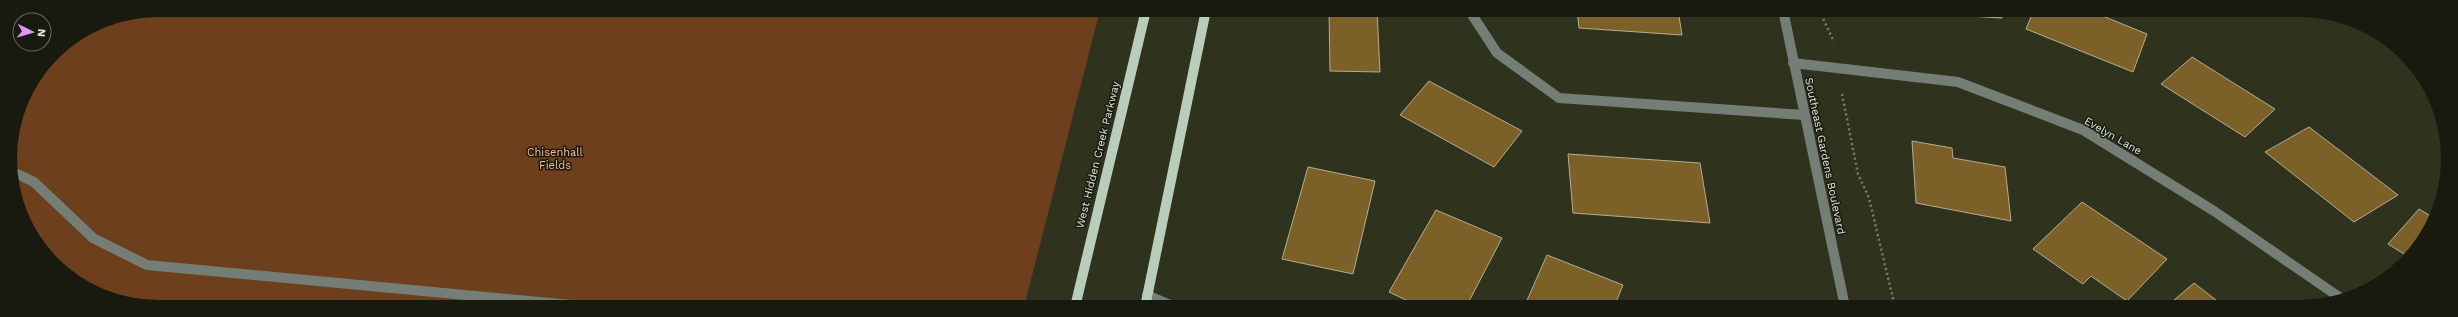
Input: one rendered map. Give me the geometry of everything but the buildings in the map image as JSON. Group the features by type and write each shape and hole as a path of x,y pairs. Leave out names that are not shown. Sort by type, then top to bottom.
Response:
{"main road":[{"name":"West Hidden Creek Parkway","path":"1076,300 1144,17"},
{"path":"1146,300 1205,17"}],"street":[{"path":"1474,17 1497,52 1559,98 1804,115"},
{"name":"Southeast Gardens Boulevard","path":"1784,17 1804,115 1844,300"},
{"name":"Evelyn Lane","path":"1794,63 1958,82 2083,130 2214,211 2336,295"},
{"path":"18,174 34,182 93,238 147,265 519,300"},
{"path":"1147,295 1159,300"}],"path":[{"path":"1822,17 1836,46 1842,100 1858,174 1869,198 1893,300"}],"green space":[{"name":"Chisenhall Fields","path":"1098,17 1026,300 140,299 104,289 72,271 58,259 46,245 28,213 18,177 17,149 22,122 28,104 46,72 58,58 72,46 88,36 104,28 140,18"}]}
